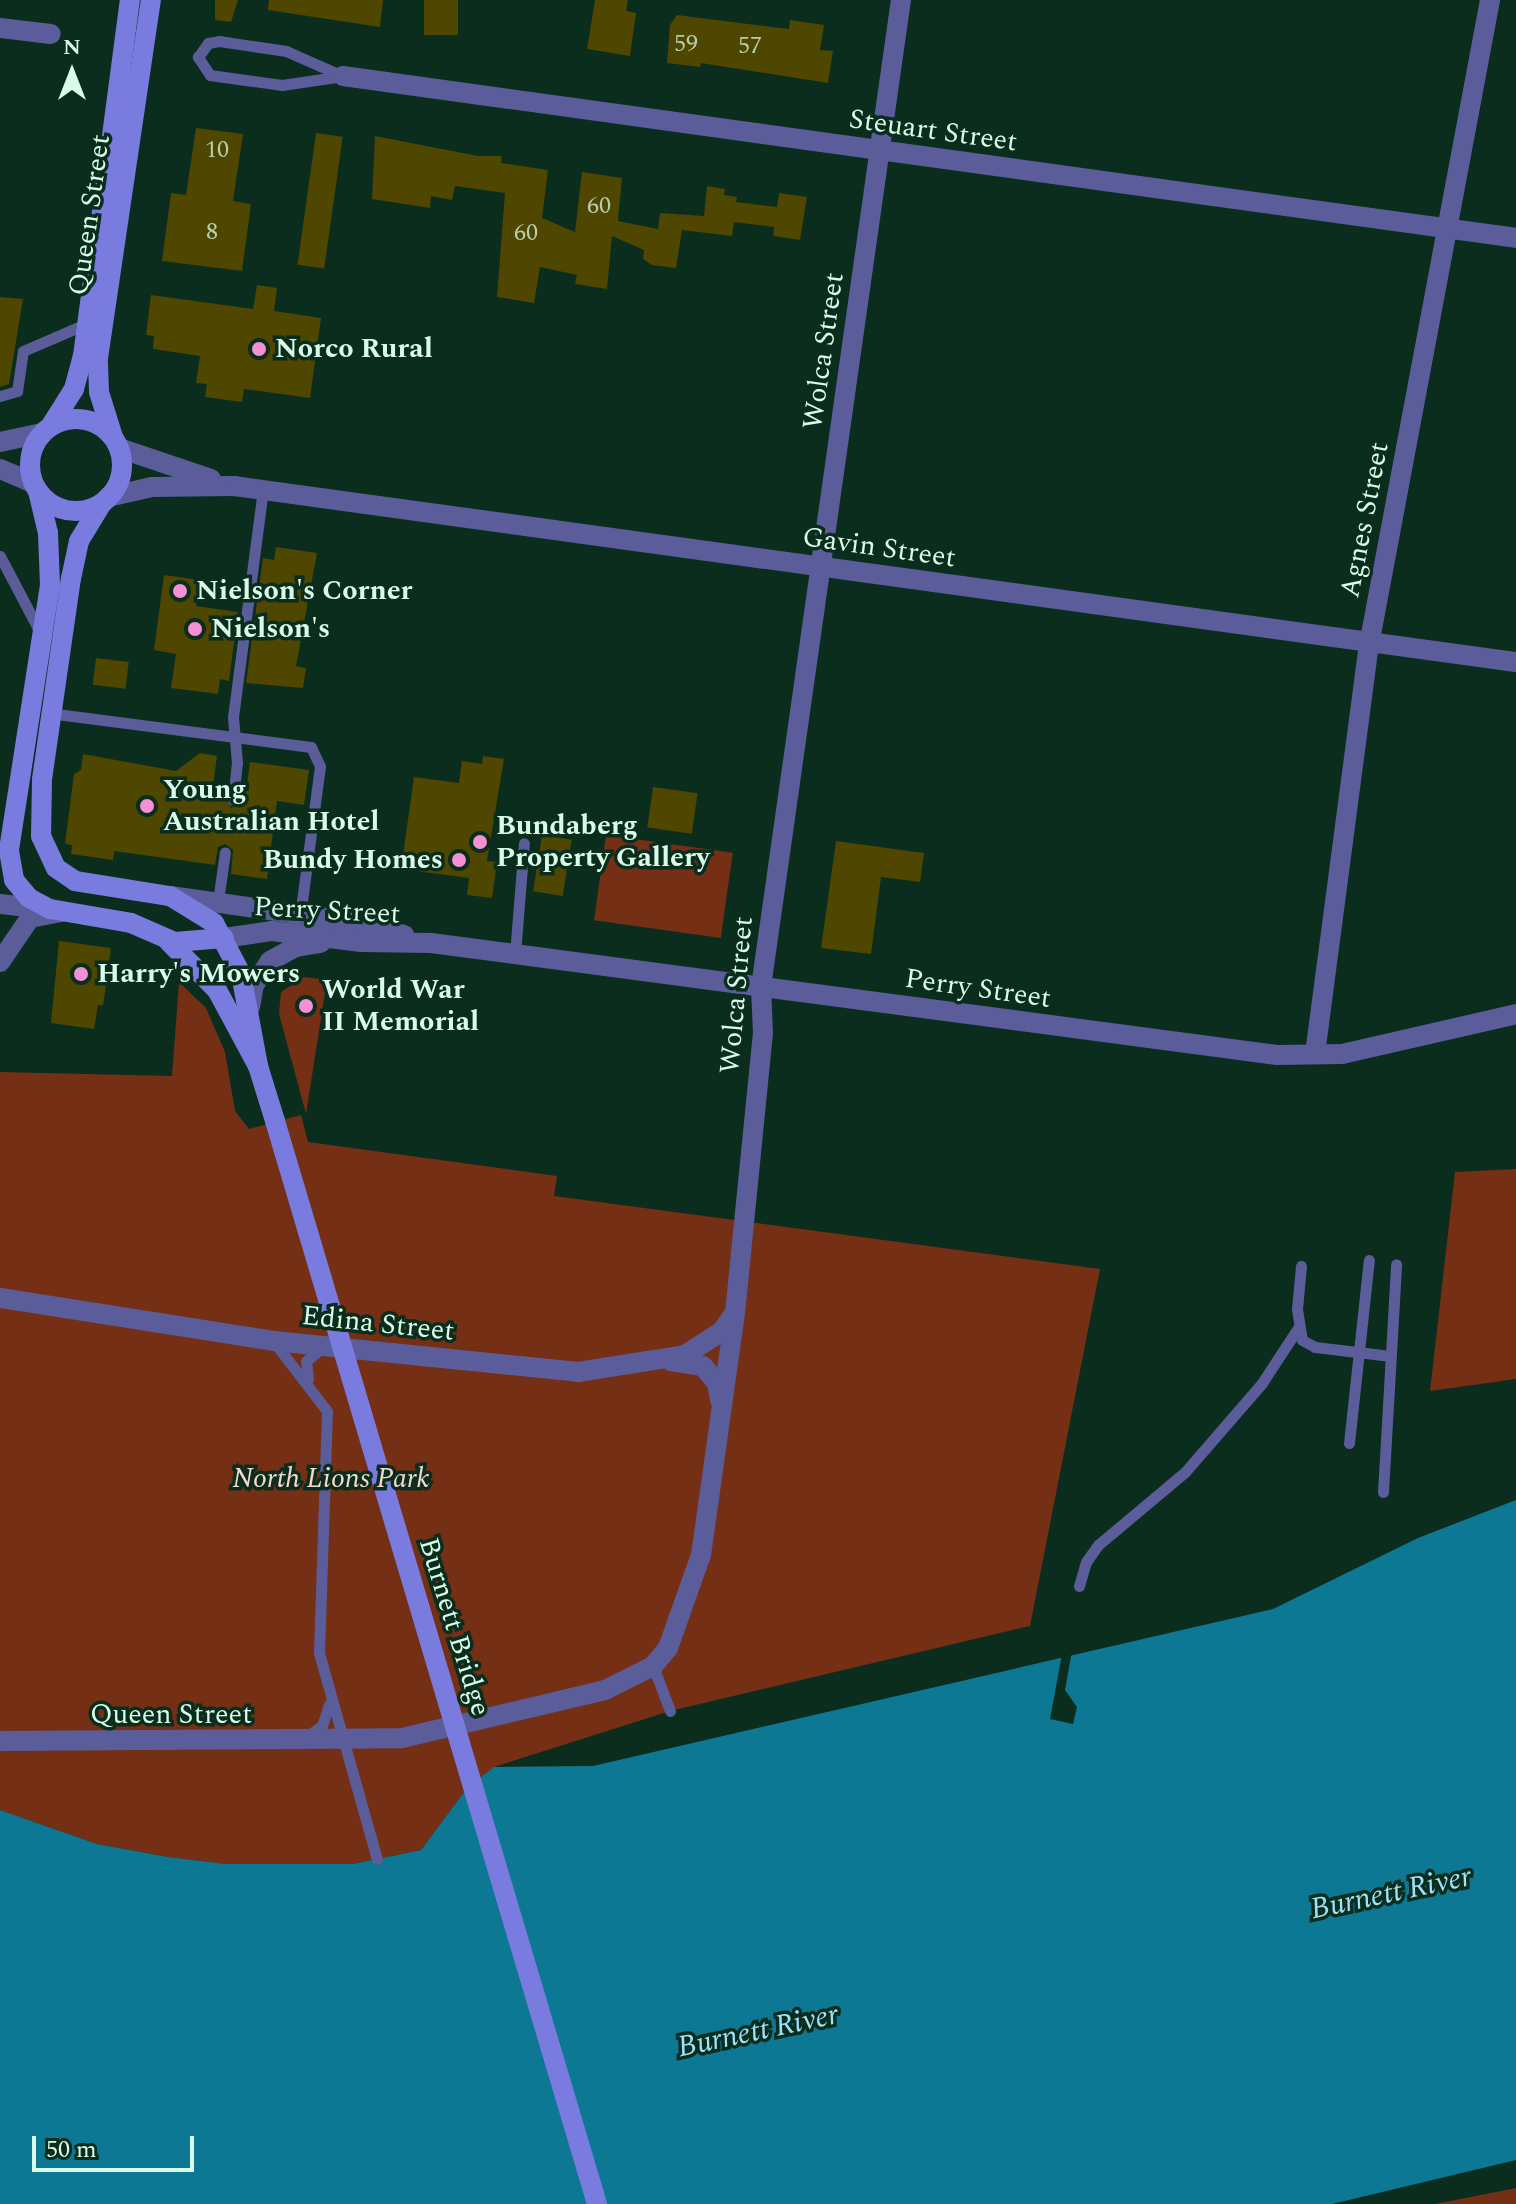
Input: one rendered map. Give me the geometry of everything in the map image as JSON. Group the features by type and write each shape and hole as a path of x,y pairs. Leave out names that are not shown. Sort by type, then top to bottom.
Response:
{"main road":[{"name":"Queen Street","path":"46,430 74,389 88,323 130,0"},
{"name":"Queen Street","path":"116,443 99,392 98,358 151,0"},
{"path":"86,884 56,868 41,836 38,808 42,712 43,638 50,558 30,456 46,430 62,421 90,421 116,443 121,474 79,541 42,712 5,856 19,889 66,911 75,887 86,884"},
{"path":"35,487 60,508 74,511 105,500"},
{"name":"Perry Street","path":"86,884 170,896"},
{"name":"Burnett Bridge","path":"170,896 205,915 224,938 250,1007 258,1066 597,2204"},
{"name":"Perry Street","path":"66,911 131,923 165,939 197,943 224,938"},
{"name":"Burnett Bridge","path":"165,939 196,963 217,990 258,1066"}],"street":[{"name":"Wolca Street","path":"653,1666 668,1648 692,1589 720,1416 735,1313 763,1034 761,987 901,0"},
{"name":"Agnes Street","path":"1315,1054 1369,645 1450,231 1490,0"},
{"path":"0,28 51,34"},
{"name":"Steuart Street","path":"343,76 1516,238"},
{"path":"0,442 46,430"},
{"name":"Gavin Street","path":"116,443 234,486"},
{"path":"0,469 35,487"},
{"name":"Gavin Street","path":"105,500 152,487 234,486 1369,645 1516,662"},
{"name":"Perry Street","path":"170,896 362,923 431,943"},
{"name":"Perry Street","path":"0,904 66,911"},
{"path":"0,962 17,929 30,918 66,911"},
{"name":"Perry Street","path":"224,938 272,931 361,942 431,943 1222,1051 1342,1054 1516,1014"},
{"path":"250,1007 254,985 278,955 304,945 361,942"},
{"name":"Edina Street","path":"0,1298 274,1341 578,1372 660,1362 709,1342 735,1313"},
{"path":"660,1362 679,1360 703,1366 717,1383 720,1416"},
{"path":"342,1742 402,1738 605,1690 653,1666"},
{"name":"Queen Street","path":"0,1741 342,1742"}],"lane":[{"name":"Steuart Street","path":"219,41 286,51 343,76 282,85 210,75 198,57 208,43 219,41"},
{"path":"0,396 17,391 23,351 88,323"},
{"path":"233,800 233,717 263,490"},
{"path":"0,556 43,638"},
{"path":"42,712 235,738 301,743 320,760 300,915"},
{"path":"515,954 524,843"},
{"path":"218,901 225,852"},
{"path":"1349,1443 1369,1260"},
{"path":"1383,1492 1396,1264"},
{"path":"1301,1266 1298,1328 1302,1340 1315,1347 1359,1355 1390,1356"},
{"path":"1079,1586 1098,1545 1185,1472 1262,1383 1298,1328"},
{"path":"274,1341 312,1386 327,1411 330,1430 317,1630 342,1742 377,1859"},
{"path":"312,1386 306,1361 314,1351 336,1348"},
{"path":"653,1666 670,1711"},
{"path":"286,1742 322,1726 328,1687"}],"green space":[{"path":"606,835 733,853 721,938 594,920"},
{"path":"304,977 327,980 306,1114 279,1014 281,992"},
{"name":"North Lions Park","path":"179,982 206,1008 225,1052 235,1111 249,1129 301,1115 308,1142 557,1176 554,1196 1100,1269 1030,1626 670,1711 494,1767 467,1788 421,1850 352,1864 226,1864 168,1857 97,1844 0,1810 0,1072 172,1076"},
{"path":"1516,1169 1516,1379 1430,1391 1455,1172"},
{"path":"1516,2188 1516,2204 1435,2204"}],"water":[{"name":"Burnett River","path":"1516,1500 1516,2160 1332,2204 0,2204 0,1810 97,1844 168,1857 226,1864 352,1864 377,1859 421,1850 467,1788 494,1767 593,1766 1273,1609 1418,1538"}],"pier":[{"path":"1072,1651 1065,1690 1077,1707 1073,1724 1050,1719 1062,1654"}],"building":[{"path":"215,0 238,0 231,22 215,20"},
{"path":"269,0 383,0 380,27 268,10"},
{"path":"424,0 458,0 458,35 424,35"},
{"path":"595,0 628,0 626,11 636,13 630,56 587,49"},
{"path":"677,15 789,29 790,20 824,25 820,50 833,51 828,83 701,63 700,67 667,63 670,25"},
{"path":"196,128 243,134 233,201 251,204 242,271 162,261 171,193 186,195"},
{"path":"316,133 343,137 324,268 297,265"},
{"path":"375,136 478,156 502,156 501,163 548,170 542,218 575,232 582,172 622,178 618,221 658,229 660,213 704,216 707,186 725,189 724,195 737,197 736,202 777,207 779,193 807,197 800,240 773,236 774,227 734,222 732,236 682,230 676,268 652,265 643,259 644,250 612,236 607,289 575,284 577,275 540,267 534,303 497,297 505,193 455,186 452,200 431,196 430,208 372,199"},
{"name":"Norco Rural","path":"257,285 277,288 274,311 321,318 310,398 244,389 242,402 205,397 207,384 196,383 200,356 153,349 154,336 146,335 151,295 253,309"},
{"path":"0,297 23,299 9,384 0,387"},
{"path":"276,547 317,553 296,666 306,668 303,688 246,683 263,558 274,560"},
{"path":"164,575 199,580 196,606 238,612 229,681 220,679 218,694 171,688 176,654 154,650"},
{"path":"96,658 129,662 125,689 93,685"},
{"name":"Young Australian Hotel","path":"200,753 217,756 212,794 225,796 231,808 245,799 250,762 309,770 304,805 277,801 267,879 231,874 233,850 225,844 218,847 215,865 114,851 113,860 71,854 72,845 65,844 74,774 81,770 83,754 176,771"},
{"path":"483,756 504,759 487,861 497,862 492,898 467,895 469,878 401,869 414,777 459,783 462,761 482,764"},
{"path":"653,787 698,793 692,834 647,828"},
{"path":"542,835 572,840 563,896 533,891"},
{"path":"836,841 924,853 920,882 881,877 871,954 821,948"},
{"name":"Harry's Mowers","path":"59,941 111,948 103,1006 98,1005 94,1029 51,1023"}],"place":[{"name":"Norco Rural","path":"259,349"},
{"name":"Nielson's Corner","path":"180,591"},
{"name":"Nielson's","path":"195,629"},
{"name":"Young Australian Hotel","path":"147,806"},
{"name":"Bundaberg Property Gallery","path":"480,842"},
{"name":"Bundy Homes","path":"459,860"},
{"name":"Harry's Mowers","path":"81,974"},
{"name":"World War II Memorial","path":"306,1006"}]}
